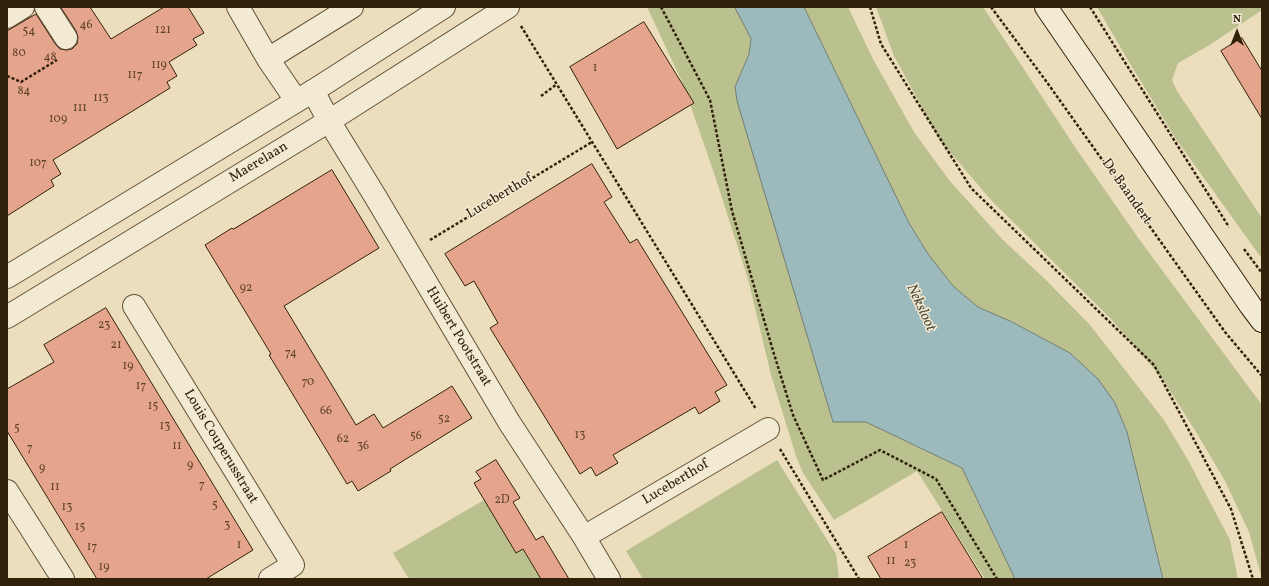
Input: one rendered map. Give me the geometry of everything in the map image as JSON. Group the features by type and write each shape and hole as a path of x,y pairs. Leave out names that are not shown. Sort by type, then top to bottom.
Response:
{"street":[{"path":"7,17 23,7"},
{"path":"46,7 66,38"},
{"path":"238,7 268,59 304,96"},
{"path":"268,59 352,7"},
{"path":"7,277 304,96 444,7"},
{"path":"1046,7 1262,321"},
{"name":"Maerelaan","path":"7,316 329,121 513,13"},
{"name":"Huibert Pootstraat","path":"304,96 329,121 509,422 584,537 609,579"},
{"name":"Louis Couperusstraat","path":"134,306 293,565 270,579"},
{"name":"Luceberthof","path":"584,537 768,428"},
{"path":"7,491 63,579"}],"path":[{"path":"661,7 710,100 732,211 765,324 793,415 823,480 880,450 936,479 997,579"},
{"path":"870,7 881,44 972,188 1154,365 1231,509 1253,579"},
{"name":"De Baandert","path":"991,7 1046,81 1226,332 1262,376"},
{"path":"1090,7 1229,228"},
{"path":"513,13 859,579"},
{"path":"7,76 21,82 61,57 66,38"},
{"path":"541,96 557,84"},
{"name":"Luceberthof","path":"409,253 592,142"},
{"path":"1243,248 1262,273"}],"green space":[{"path":"647,7 735,7 751,39 749,54 735,87 833,422 866,422 962,468 1015,579 985,579 917,471 834,520 803,473 796,456 771,375 748,279 715,176 683,84"},
{"path":"804,7 848,7 873,59 914,132 949,180 1003,240 1046,280 1090,325 1164,420 1188,460 1230,540 1238,579 1163,579 1127,432 1115,403 1070,353 1012,322 978,307 953,286 928,254 909,223"},
{"path":"876,7 983,7 1077,150 1139,239 1262,405 1262,579 1249,532 1225,481 1162,378 1111,319 990,199 939,139 894,56"},
{"path":"1097,7 1262,7 1262,10 1208,46 1178,63 1172,80 1177,91 1262,218 1262,259 1176,139"},
{"path":"777,460 836,554 839,577 835,579 643,579 626,551"},
{"path":"491,496 493,515 516,553 522,548 541,579 409,579 393,553"}],"water":[{"name":"Neksloot","path":"735,7 804,7 909,223 928,254 953,286 978,307 1012,322 1070,353 1098,379 1115,403 1127,432 1163,579 1015,579 962,468 866,422 833,422 737,101 735,87 749,54 751,39"}],"building":[{"path":"61,7 90,7 111,39 164,7 188,7 204,33 193,39 197,45 169,62 177,76 167,82 170,88 53,160 61,174 51,180 54,186 7,216 7,31 36,14 60,49 72,49 77,44 78,37 76,31"},
{"path":"644,22 694,103 617,149 570,67"},
{"path":"1242,38 1262,71 1262,119 1221,51"},
{"path":"592,164 612,197 604,202 630,243 637,239 727,385 715,392 720,401 699,414 695,407 613,455 618,463 596,476 591,467 580,474 490,328 498,323 474,281 465,286 445,254"},
{"path":"332,170 379,248 284,306 356,425 374,414 383,428 452,386 472,418 390,469 391,471 358,491 352,481 347,484 205,245"},
{"path":"106,308 253,550 206,579 97,579 7,431 7,389 54,362 44,345"},
{"path":"496,460 520,498 513,502 536,540 543,536 569,579 541,579 523,549 516,553 474,483 481,479 476,472"},
{"path":"942,512 983,579 881,579 868,557"}]}
